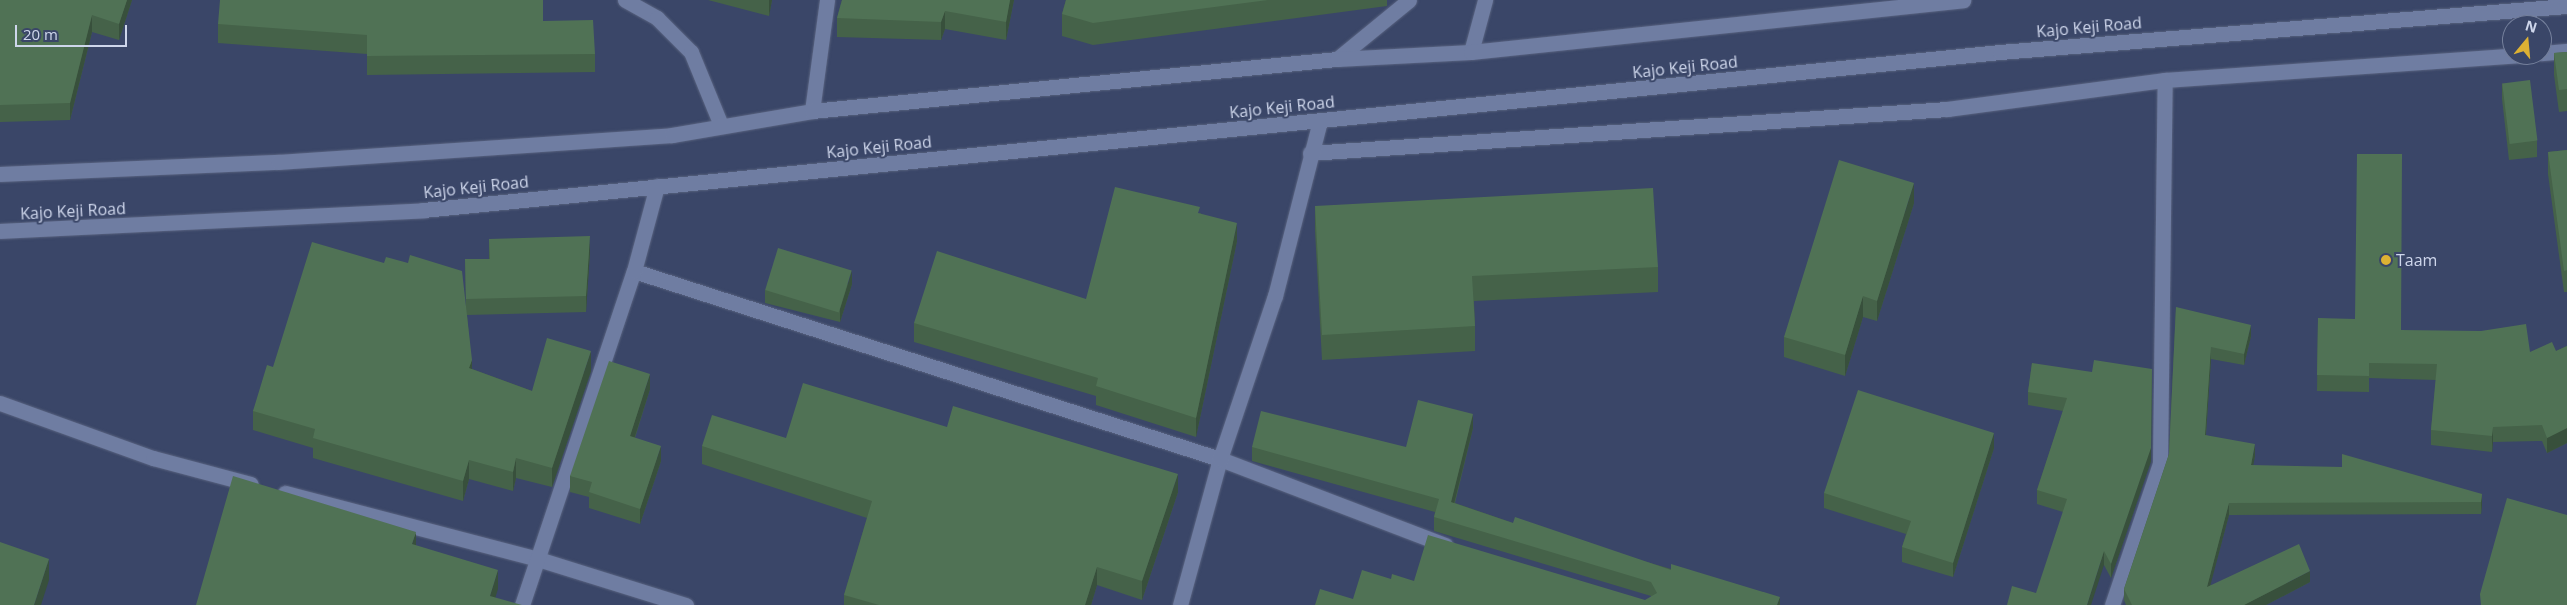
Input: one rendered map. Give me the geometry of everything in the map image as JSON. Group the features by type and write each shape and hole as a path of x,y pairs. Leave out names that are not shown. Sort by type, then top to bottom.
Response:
{"street":[{"path":"625,0 657,18 691,52 721,125"},
{"path":"812,112 827,0"},
{"path":"1337,59 1409,0"},
{"path":"1471,52 1485,0"},
{"path":"0,174 482,149 672,135 721,125 812,112 1337,59 1471,52 1962,0"},
{"name":"Kajo Keji Road","path":"0,231 423,210 2000,52 2567,6"},
{"path":"2552,52 2567,51"},
{"path":"1310,153 1938,110 2165,80 2502,56"},
{"path":"2112,605 2160,463 2165,80"},
{"path":"1180,605 1220,459 1274,296 1310,153 1320,121"},
{"path":"522,605 634,271 657,186"},
{"path":"634,271 1220,459 1465,550"},
{"path":"0,403 153,458 538,559 686,605"}],"building":[{"path":"0,0 127,0 119,24 92,15 70,103 0,105"},
{"path":"220,0 543,0 543,21 593,20 595,54 367,56 367,35 218,24"},
{"path":"842,0 1010,0 1006,22 945,11 941,22 837,18"},
{"path":"1066,0 1268,0 1093,23 1062,14"},
{"path":"2567,52 2567,89 2559,90 2554,53"},
{"path":"2530,80 2537,141 2510,144 2502,83"},
{"path":"2567,150 2567,270 2564,271 2548,152"},
{"path":"2357,154 2402,154 2401,330 2481,331 2526,324 2530,352 2552,342 2556,351 2567,346 2567,428 2547,438 2542,425 2493,427 2492,436 2431,430 2437,364 2369,363 2369,376 2317,375 2318,318 2355,319"},
{"path":"1839,160 1914,183 1877,301 1863,296 1845,355 1784,337"},
{"path":"1115,187 1200,207 1198,213 1237,223 1196,418 1096,386 1098,378 914,323 937,251 1086,299"},
{"path":"1653,188 1658,267 1472,276 1475,326 1322,335 1315,206"},
{"path":"590,236 586,296 466,299 465,259 490,259 489,239"},
{"path":"312,242 384,263 386,257 408,263 410,255 462,271 472,360 469,368 532,391 547,338 591,351 552,468 516,458 513,472 469,460 463,481 313,438 315,429 253,411 267,365 273,367"},
{"path":"778,248 852,271 839,313 765,290"},
{"path":"2176,307 2251,325 2244,354 2211,347 2205,435 2255,444 2251,465 2342,467 2342,454 2482,494 2481,502 2229,503 2207,587 2299,544 2310,571 2244,605 2132,605 2124,589 2169,454"},
{"path":"2094,360 2152,369 2151,448 2111,564 2104,551 2087,605 2007,605 2012,586 2036,593 2067,499 2037,490 2067,398 2028,392 2032,363 2092,372"},
{"path":"609,361 650,374 630,436 661,446 640,509 589,492 592,482 570,476"},
{"path":"803,383 947,427 953,406 1178,474 1142,581 1097,567 1085,605 879,605 844,595 872,501 702,446 712,415 786,438"},
{"path":"1858,390 1994,433 1953,563 1902,547 1911,521 1824,493"},
{"path":"1418,400 1473,414 1451,502 1513,523 1515,517 1671,570 1671,564 1780,597 1777,605 1315,605 1320,589 1353,599 1362,570 1391,579 1392,574 1414,581 1428,535 1645,600 1657,593 1651,582 1434,517 1439,499 1252,447 1261,411 1406,447"},
{"path":"233,476 416,532 412,544 498,570 490,596 522,605 196,605"},
{"path":"2507,498 2567,515 2567,605 2481,605 2480,594"},
{"path":"0,542 49,559 34,605 0,605"}],"place":[{"name":"Taam","path":"2386,260"}]}
